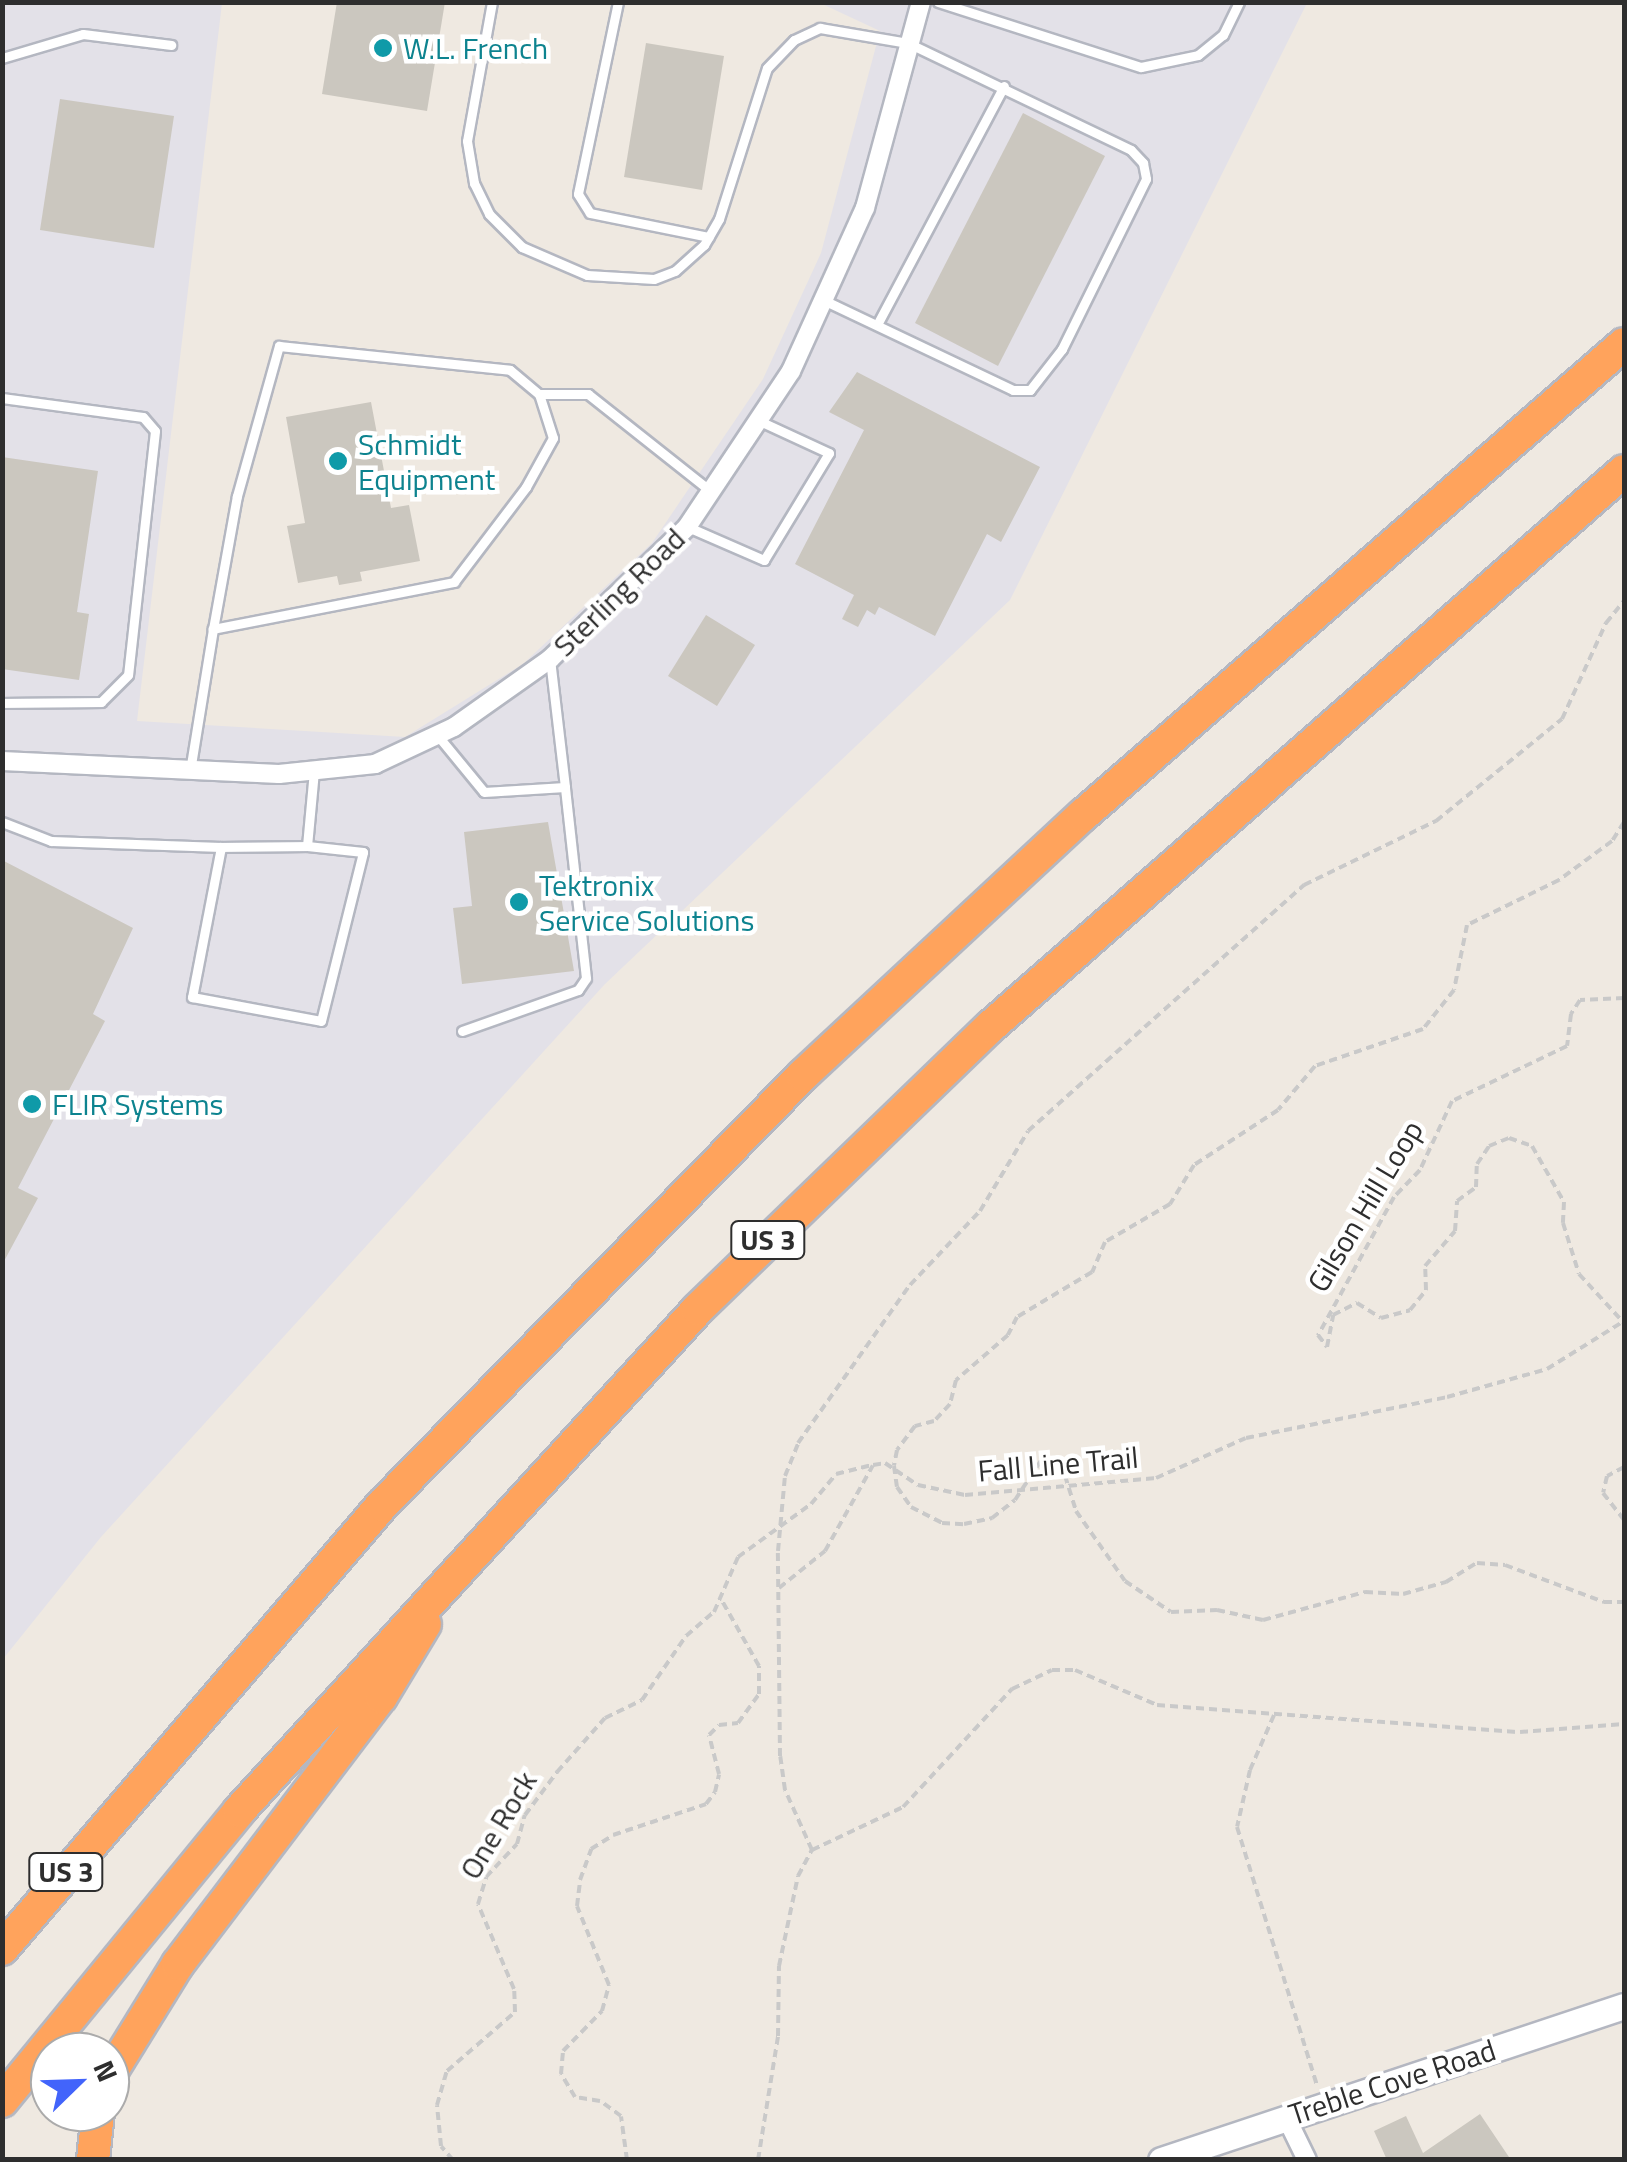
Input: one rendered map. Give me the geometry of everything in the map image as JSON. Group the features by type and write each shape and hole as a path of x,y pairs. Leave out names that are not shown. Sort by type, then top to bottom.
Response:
{"highway":[{"name":"US 3","path":"2,1949 382,1505 803,1074 1082,815 1624,344"},
{"name":"US 3","path":"2,2100 239,1811 464,1558 698,1308 990,1026 1624,471"},
{"path":"130,2042 178,1964 382,1696 464,1558"},
{"path":"93,2160 96,2132"}],"main road":[{"name":"Treble Cove Road","path":"1161,2160 1624,2006"}],"street":[{"name":"Sterling Road","path":"2,761 190,771 314,770 375,764 437,735 550,659 688,527 708,488 762,422 828,302 865,208 921,2"},
{"path":"1286,2117 1307,2160"}],"lane":[{"path":"492,2 466,141 474,183 490,214 546,263 624,281 675,272 709,237 757,94 779,54 801,35 828,26 908,43 1131,150 1143,163 1146,179 1062,349 1030,390 1013,390 879,321 828,302"},
{"path":"618,2 578,194 590,213 709,237"},
{"path":"938,2 1141,67 1198,56 1223,35 1239,2"},
{"path":"2,58 82,34 170,45"},
{"path":"879,321 1004,86"},
{"path":"190,771 213,629 237,496 278,346 510,370 540,394 553,438 526,487 454,582 213,629"},
{"path":"540,394 588,394 708,488"},
{"path":"2,398 142,417 155,431 128,675 101,702 2,702"},
{"path":"688,527 764,560 829,453 762,422"},
{"path":"462,1031 578,990 586,978 550,659"},
{"path":"437,735 484,792 565,786"},
{"path":"307,846 314,770"},
{"path":"2,822 51,841 307,846 363,852 321,1021 192,996 221,847"}],"path":[{"path":"812,1850 796,1823 782,1773 780,1524 785,1476 798,1443 910,1285 980,1211 1028,1131 1304,885 1436,822 1562,719 1606,622 1624,601"},
{"path":"1624,822 1612,841 1572,864 1559,880 1467,925 1454,990 1424,1029 1315,1066 1278,1110 1194,1165 1170,1204 1106,1242 1092,1272 1017,1317 1008,1335 956,1380 942,1413 915,1426 897,1450 894,1466 897,1487 910,1507 942,1523 992,1518 1022,1488 1042,1458 1060,1463 1076,1511 1125,1581 1170,1612 1217,1610 1263,1620 1365,1592 1403,1594 1446,1582 1477,1563 1505,1565 1604,1602 1624,1602"},
{"name":"Gilson Hill Loop","path":"1624,998 1580,1000 1567,1046 1452,1101 1420,1170 1394,1197 1318,1335 1327,1346 1324,1335 1334,1316 1357,1303 1381,1318 1410,1310 1426,1290 1426,1266 1455,1231 1457,1200 1476,1187 1477,1164 1489,1146 1509,1138 1532,1146 1564,1202 1563,1223 1579,1274 1624,1321"},
{"name":"Fall Line Trail","path":"872,1465 894,1466 918,1484 966,1495 1156,1478 1246,1438 1448,1396 1546,1368 1624,1321"},
{"path":"778,1589 826,1551 872,1465"},
{"name":"One Rock","path":"454,2160 441,2146 437,2105 447,2071 515,2012 514,1989 478,1904 486,1877 517,1844 525,1815 557,1772 605,1718 642,1700 679,1644 721,1599 738,1557 811,1504 836,1474 872,1465"},
{"path":"1624,1466 1607,1476 1602,1493 1624,1520"},
{"path":"627,2160 621,2116 600,2101 575,2097 560,2074 563,2051 602,2011 609,1985 578,1906 580,1880 591,1849 613,1835 706,1804 715,1792 719,1774 709,1734 719,1725 738,1723 759,1694 759,1666 721,1599"},
{"path":"758,2160 778,2036 779,1966 798,1876 812,1850 904,1807 1012,1689 1052,1670 1075,1670 1158,1706 1520,1732 1624,1724"},
{"path":"1275,1714 1250,1770 1237,1827 1292,2021 1324,2104"}],"shaded area":[{"path":"3,3 222,3 137,721 405,737 523,664 652,543 763,379 821,253 880,31 820,3 1307,3 1010,600 605,984 101,1537 3,1659"}],"building":[{"name":"W.L. French","path":"337,2 445,2 427,111 322,94"},
{"path":"646,43 724,56 702,190 624,177"},
{"path":"60,99 174,116 154,248 40,230"},
{"path":"1023,113 1105,156 998,366 915,323"},
{"path":"857,372 1040,467 1001,542 987,534 935,636 879,607 875,615 867,610 858,627 842,619 854,595 795,564 864,430 829,412"},
{"name":"Schmidt Equipment","path":"371,402 391,508 409,505 420,561 360,572 362,581 339,585 337,576 298,583 287,526 305,523 286,417"},
{"path":"2,457 98,471 77,612 89,614 79,680 2,669"},
{"path":"706,615 755,645 717,706 668,676"},
{"name":"Tektronix Service Solutions","path":"548,822 574,971 462,984 453,908 472,906 464,832"},
{"name":"FLIR Systems","path":"2,860 133,928 93,1014 105,1021 18,1188 38,1198 2,1265"},
{"path":"1480,2114 1511,2160 1387,2160 1374,2131 1406,2116 1423,2153"}],"place":[{"name":"W.L. French","path":"383,48"},
{"name":"Schmidt Equipment","path":"338,461"},
{"name":"Tektronix Service Solutions","path":"519,902"},
{"name":"FLIR Systems","path":"32,1104"}]}
